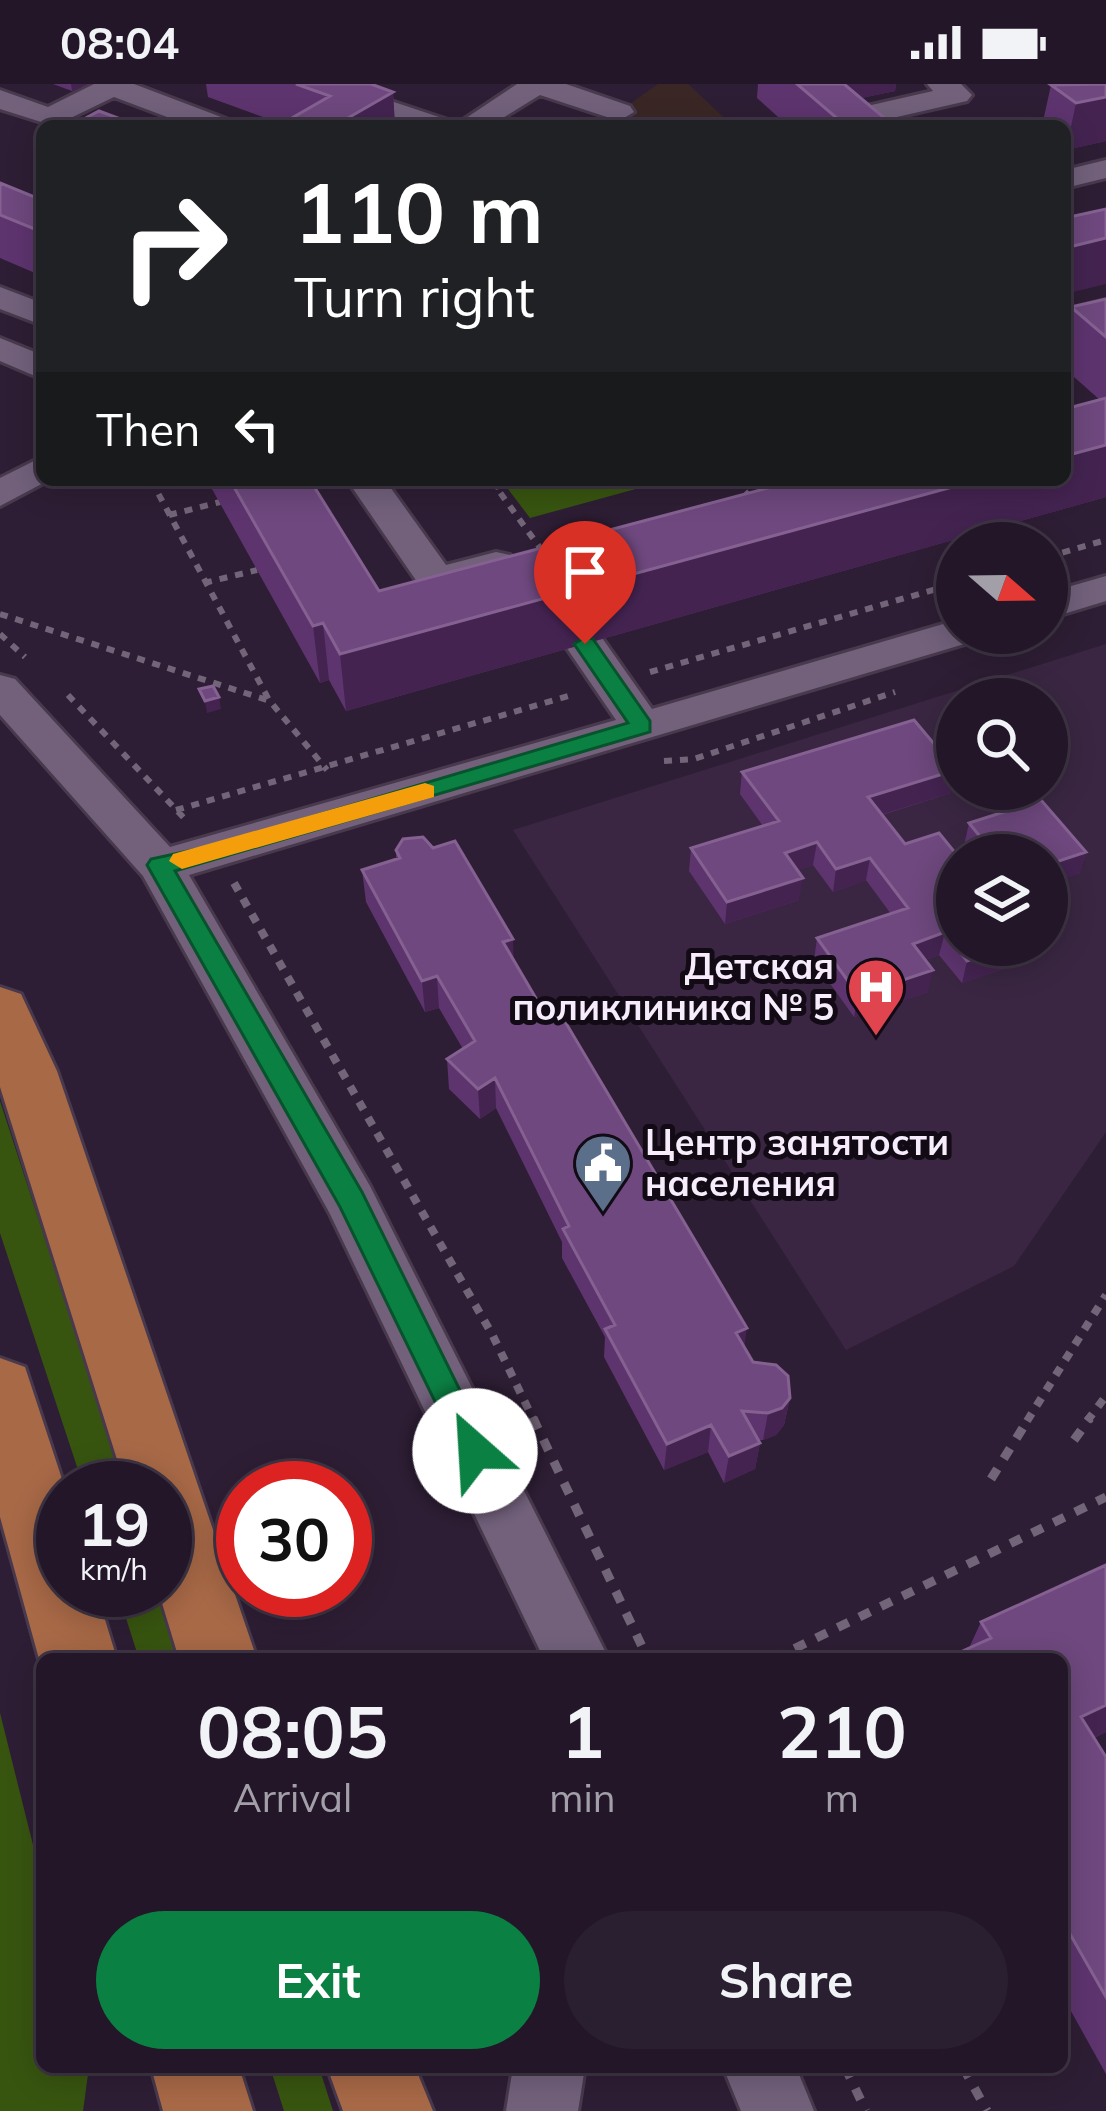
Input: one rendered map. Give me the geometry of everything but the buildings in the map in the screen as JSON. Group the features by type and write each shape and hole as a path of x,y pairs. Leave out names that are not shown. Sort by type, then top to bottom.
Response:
{"main road":[{"path":"0,1010 34,1093 154,1461"},
{"path":"0,1389 76,1653"},
{"path":"192,1579 216,1653"},
{"path":"197,2073 208,2111"},
{"path":"373,2073 388,2111"}],"street":[{"path":"320,84 317,86 419,120"},
{"path":"479,120 538,84 619,112"},
{"path":"871,120 866,116 957,95 942,84"},
{"path":"0,99 50,118 114,85 203,120"},
{"path":"1071,178 1106,169"},
{"path":"0,297 36,312"},
{"path":"1071,319 1106,310"},
{"path":"0,348 36,365"},
{"path":"0,495 36,472"},
{"path":"370,486 436,580 534,560"},
{"path":"1068,600 1106,588"},
{"path":"160,865 216,853 936,639"},
{"path":"585,644 642,726"},
{"path":"3,704 160,865 352,1201 574,1653"},
{"path":"542,2111 548,2073"},
{"path":"762,2073 778,2111"}],"path":[{"path":"154,486 269,700 326,767"},
{"path":"495,486 534,560"},
{"path":"740,486 750,497"},
{"path":"169,515 220,502"},
{"path":"1068,551 1106,540"},
{"path":"204,583 257,570"},
{"path":"0,614 269,700"},
{"path":"991,1479 1106,1295"},
{"path":"1074,1440 1106,1396"},
{"path":"784,1653 1106,1497"},
{"path":"847,2073 866,2111"},
{"path":"966,2073 987,2111"}],"shaded area":[{"path":"658,84 688,84 727,120 607,120"},
{"name":"Детская поликлиника № 5","path":"1106,644 1106,1132 1014,1266 846,1350 513,830 936,697 936,810 1068,810 1068,678 998,678"}],"green space":[{"path":"519,486 643,487 530,518 508,489"},
{"path":"0,1101 117,1461 75,1461 0,1233"},
{"path":"126,1617 169,1617 181,1653 137,1653"},
{"path":"0,1713 36,1857 36,2073 88,2073 83,2111 0,2111"},
{"path":"272,2073 321,2073 333,2111 284,2111"}],"slow traffic":[{"path":"182,861 425,791"}],"place":[{"name":"Детская поликлиника № 5","path":"876,1038"},
{"name":"Центр занятости населения","path":"603,1214"}],"route":[{"path":"475,1451 352,1201 160,865 216,853 642,726 585,644"}]}
